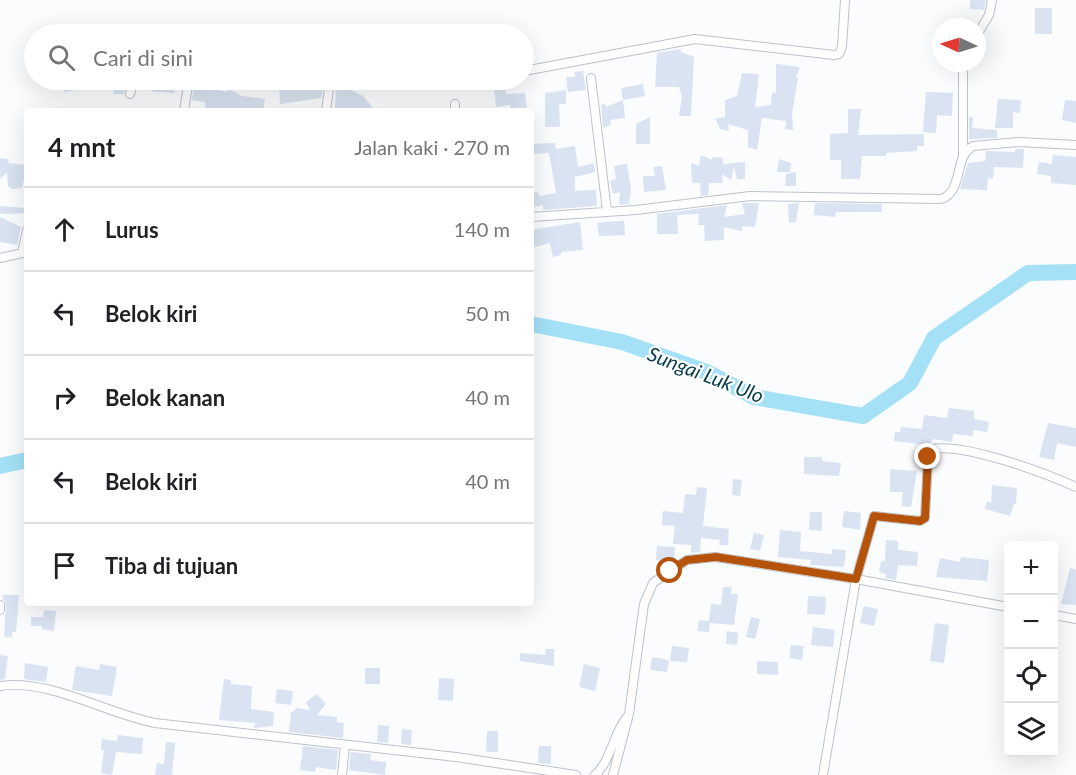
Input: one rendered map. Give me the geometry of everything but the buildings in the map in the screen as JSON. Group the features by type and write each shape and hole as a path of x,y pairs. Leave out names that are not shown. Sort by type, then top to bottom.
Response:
{"street":[{"path":"534,69 695,39 839,54 842,47 844,0"},
{"path":"986,20 992,0"},
{"path":"963,72 961,120 963,156"},
{"path":"591,78 607,211"},
{"path":"130,94 131,90"},
{"path":"184,108 187,90"},
{"path":"326,108 329,90"},
{"path":"534,217 636,210 750,196 941,199 952,191 966,150 980,145 1019,142 1076,145"},
{"path":"0,258 24,252"},
{"path":"823,775 856,579 874,516 920,521 925,518 928,457 933,449 970,452 1026,468 1076,487"},
{"path":"613,775 629,714 645,604 653,583 687,560 716,557 856,579 1004,606"},
{"path":"1058,616 1076,619"},
{"path":"0,686 13,684 37,687 134,719 155,723 456,757 576,775"},
{"path":"595,775 601,770 614,735 629,714"},
{"path":"342,775 345,745"}],"waterway":[{"name":"Sungai Luk Ulo","path":"534,325 622,342 707,372 754,397 863,416 910,383 934,338 1028,273 1076,272"},
{"name":"Sungai Luk Ulo","path":"0,466 24,461"}],"route":[{"path":"670,571 687,560 716,557 856,579 874,516 920,521 925,518 928,457"}]}
